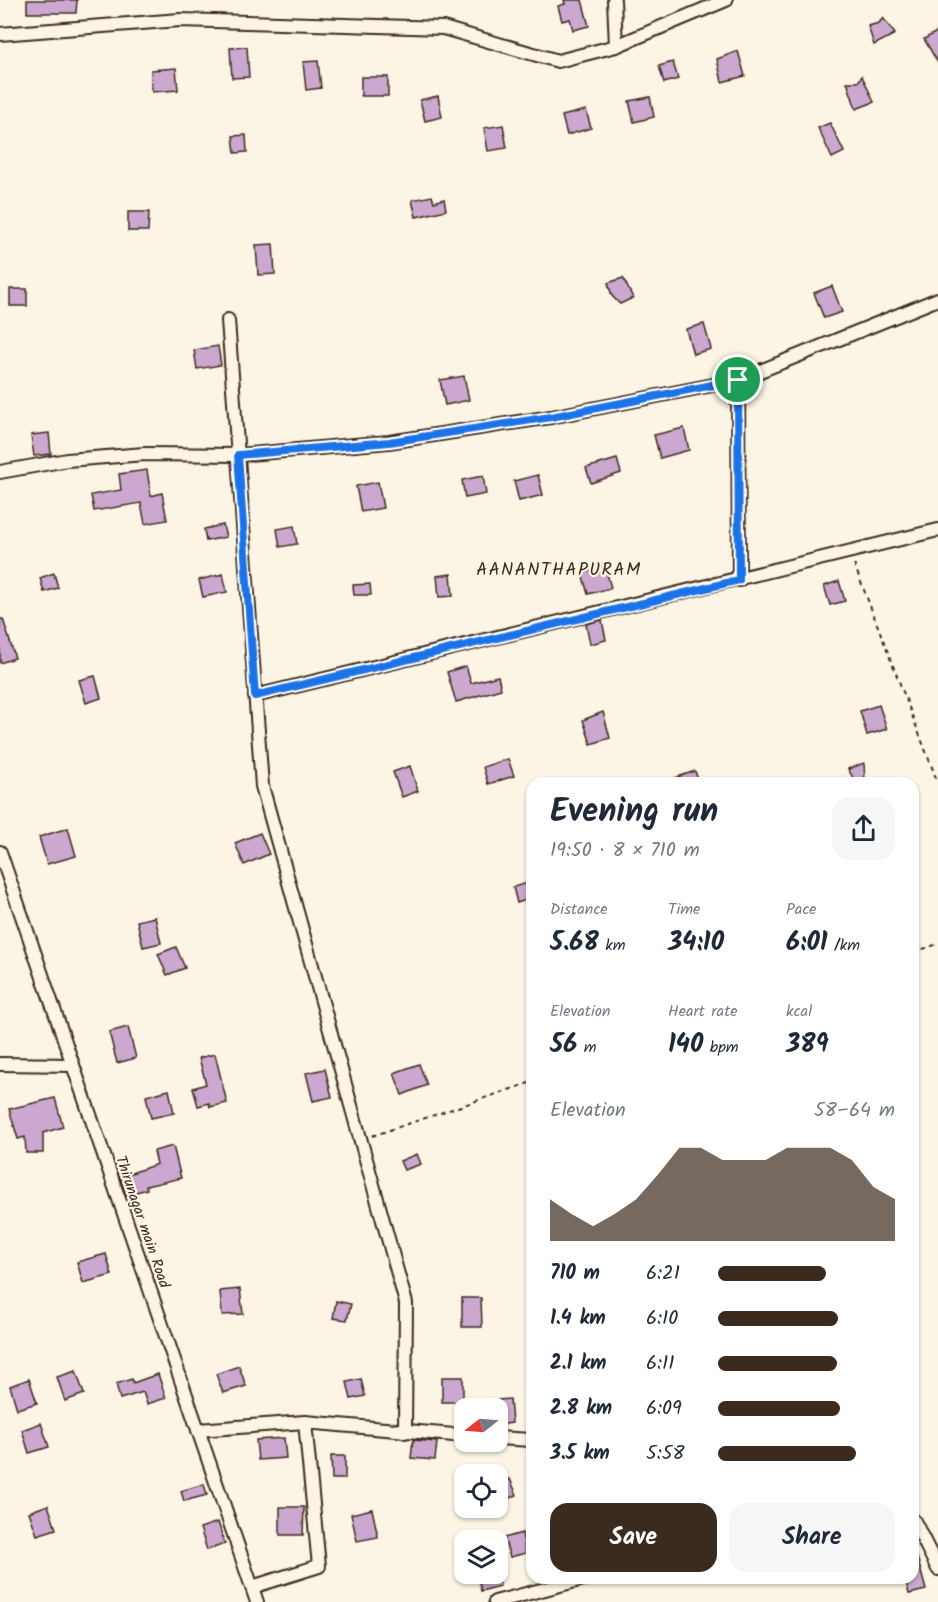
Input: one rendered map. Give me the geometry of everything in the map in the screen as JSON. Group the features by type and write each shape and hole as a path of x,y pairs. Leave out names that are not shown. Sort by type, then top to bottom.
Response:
{"street":[{"path":"614,0 616,46"},
{"path":"0,34 180,20 443,28 558,61 616,46 726,0"},
{"path":"0,472 67,460 145,454 238,455 389,442 551,417 738,380 938,299"},
{"path":"228,320 262,786 406,1303 405,1432"},
{"path":"738,380 739,580"},
{"path":"255,696 938,530"},
{"name":"Thirunagar main Road","path":"0,852 257,1602"},
{"path":"0,1064 73,1065"},
{"path":"198,1430 305,1422 454,1435"},
{"path":"252,1587 319,1566 305,1422"},
{"path":"508,1439 526,1440"},
{"path":"919,1531 938,1569"},
{"path":"495,1602 564,1584"}],"path":[{"path":"850,553 938,783"},
{"path":"919,950 938,944"},
{"path":"361,1140 526,1084"}],"building":[{"path":"27,0 77,0 76,13 27,13"},
{"path":"564,0 582,0 589,26 573,30 570,19 562,21 558,6 565,4"},
{"path":"883,18 895,34 874,45 868,26 879,23"},
{"path":"938,31 938,63 924,39"},
{"path":"247,47 249,77 232,78 230,48"},
{"path":"738,51 745,76 722,82 717,59"},
{"path":"318,61 321,88 306,90 303,62"},
{"path":"673,62 678,79 664,83 659,66"},
{"path":"176,68 178,90 152,92 151,70"},
{"path":"862,76 874,102 856,109 847,82 858,82"},
{"path":"361,77 388,77 388,96 361,96"},
{"path":"438,96 442,117 425,121 420,100"},
{"path":"650,97 654,117 634,122 629,101"},
{"path":"586,110 591,128 567,135 562,116"},
{"path":"830,123 844,152 832,158 818,128"},
{"path":"503,125 507,148 488,151 484,128"},
{"path":"246,135 247,152 235,153 233,136"},
{"path":"432,196 434,202 444,199 446,210 416,217 412,200"},
{"path":"128,212 149,212 148,231 128,231"},
{"path":"273,244 275,274 258,275 256,245"},
{"path":"623,278 633,298 620,304 612,296 608,283"},
{"path":"832,286 842,312 824,318 814,293"},
{"path":"10,289 27,289 27,306 10,306"},
{"path":"704,324 711,349 693,354 686,329"},
{"path":"218,346 221,365 197,369 194,350"},
{"path":"464,376 469,400 445,405 440,380"},
{"path":"684,428 689,450 660,458 654,435"},
{"path":"49,433 51,454 34,456 31,435"},
{"path":"617,459 621,473 591,483 586,468"},
{"path":"147,470 151,496 162,493 167,520 145,524 141,503 94,511 91,495 121,490 119,474"},
{"path":"538,475 543,495 519,501 514,481"},
{"path":"483,476 486,494 465,498 462,480"},
{"path":"378,482 383,508 361,512 356,486"},
{"path":"223,525 226,537 206,541 204,529"},
{"path":"294,526 297,544 280,547 277,529"},
{"path":"605,566 611,588 588,594 582,573"},
{"path":"54,573 58,588 44,592 40,578"},
{"path":"223,574 227,592 203,597 199,580"},
{"path":"451,574 453,596 439,597 437,576"},
{"path":"839,581 845,601 830,605 824,586"},
{"path":"370,584 371,595 354,595 353,585"},
{"path":"0,619 3,619 15,658 0,663"},
{"path":"602,620 606,640 590,644 586,624"},
{"path":"466,666 471,683 498,676 501,689 456,702 447,672"},
{"path":"95,676 101,698 86,703 79,680"},
{"path":"879,705 887,729 867,735 860,711"},
{"path":"603,712 610,738 591,744 583,720"},
{"path":"508,759 514,776 488,784 483,767"},
{"path":"864,763 865,777 853,777 848,769"},
{"path":"410,766 418,791 402,797 393,772"},
{"path":"695,771 697,777 678,777"},
{"path":"68,828 76,856 47,864 39,837"},
{"path":"260,833 269,854 244,865 235,843"},
{"path":"526,884 526,900 517,903 513,887"},
{"path":"155,917 161,943 143,947 137,921"},
{"path":"176,947 185,968 167,975 158,954"},
{"path":"128,1027 136,1058 117,1063 109,1032"},
{"path":"215,1054 227,1103 210,1107 209,1103 198,1106 193,1088 206,1084 199,1058"},
{"path":"419,1064 427,1085 402,1095 394,1073"},
{"path":"325,1069 332,1097 313,1101 306,1073"},
{"path":"169,1090 174,1113 151,1118 146,1096"},
{"path":"55,1098 63,1127 43,1133 43,1153 26,1153 25,1137 18,1139 9,1109"},
{"path":"173,1146 181,1178 146,1186 147,1189 126,1195 120,1177 157,1164 154,1151"},
{"path":"417,1154 421,1164 404,1170 400,1161"},
{"path":"106,1254 112,1275 83,1283 77,1262"},
{"path":"240,1289 243,1314 222,1315 220,1291"},
{"path":"462,1298 481,1298 482,1327 462,1327"},
{"path":"336,1301 351,1304 347,1320 333,1318"},
{"path":"239,1366 246,1386 223,1393 216,1374"},
{"path":"76,1371 84,1394 65,1401 57,1377"},
{"path":"158,1374 166,1398 147,1404 143,1392 120,1399 116,1384 132,1379 133,1383"},
{"path":"442,1377 463,1377 463,1398 454,1398 454,1402 442,1402"},
{"path":"29,1379 37,1403 17,1409 10,1386"},
{"path":"361,1379 365,1396 351,1399 347,1382"},
{"path":"508,1399 510,1399 512,1423 508,1424"},
{"path":"41,1423 49,1447 29,1453 22,1430"},
{"path":"284,1438 286,1458 258,1460 256,1440"},
{"path":"413,1440 437,1442 435,1460 411,1458"},
{"path":"331,1456 345,1456 345,1479 332,1479"},
{"path":"510,1479 517,1495 508,1499 508,1480"},
{"path":"204,1484 207,1495 184,1501 181,1491"},
{"path":"48,1505 56,1529 37,1535 29,1512"},
{"path":"280,1507 304,1507 303,1535 280,1535"},
{"path":"372,1509 378,1537 357,1541 351,1514"},
{"path":"218,1522 225,1544 207,1550 200,1528"},
{"path":"522,1533 526,1553 510,1557 508,1537"},
{"path":"919,1564 926,1590 909,1594 906,1584 919,1584"},
{"path":"479,1584 499,1584 500,1586 481,1591"}],"district":[{"name":"AANANTHAPURAM","path":"559,570"}],"route":[{"path":"738,380 739,580 255,696 238,455 389,442 551,417 738,380"}]}
